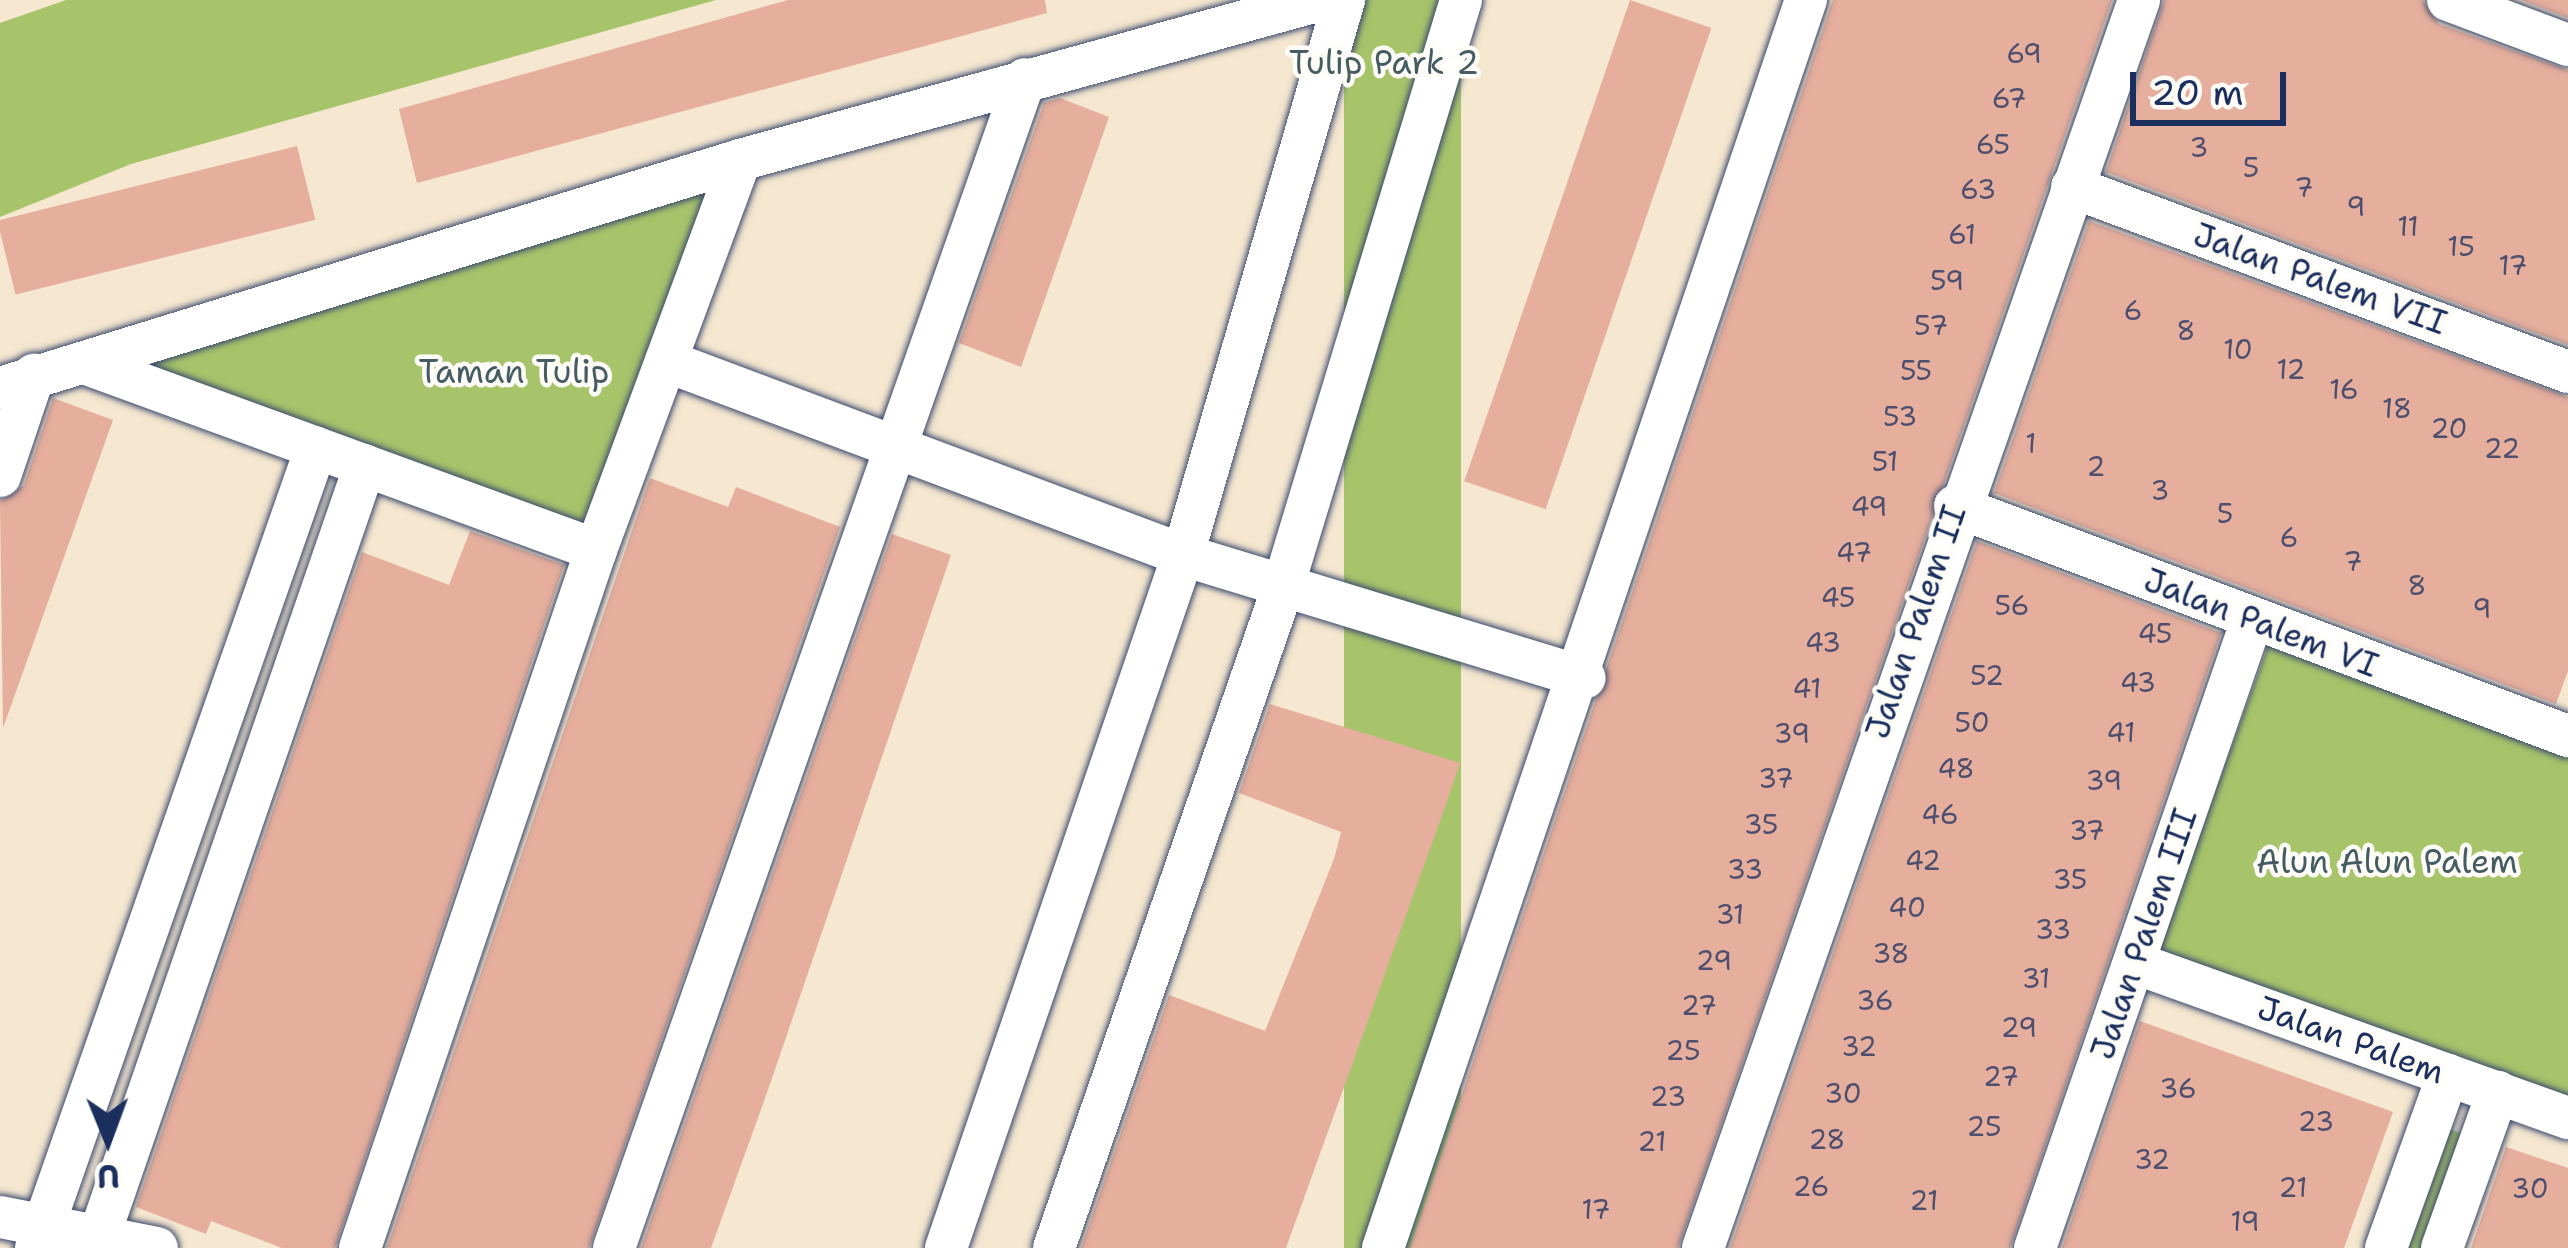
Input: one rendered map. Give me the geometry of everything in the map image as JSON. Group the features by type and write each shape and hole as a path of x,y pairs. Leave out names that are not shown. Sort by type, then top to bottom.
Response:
{"street":[{"path":"0,476 17,382 740,160 1322,0"},
{"path":"946,1248 1184,555 1344,0"},
{"path":"1054,1248 1283,587 1461,0"},
{"path":"1383,1248 1585,678 1806,0"},
{"name":"Jalan Palem II","path":"1703,1248 1955,506 2139,0"},
{"path":"2449,0 2568,45"},
{"path":"614,1248 891,438 1025,79"},
{"path":"360,1248 596,550 740,160"},
{"name":"Jalan Palem VII","path":"2072,187 2568,372"},
{"path":"666,361 891,438 1184,555 1585,678"},
{"path":"84,363 596,550"},
{"path":"40,1236 316,448"},
{"path":"97,1240 364,465"},
{"name":"Jalan Palem VI","path":"1955,506 2568,736"},
{"name":"Jalan Palem III","path":"2035,1248 2252,620"},
{"name":"Jalan Palem","path":"2135,963 2568,1118"},
{"path":"2386,1248 2448,1075"},
{"path":"2442,1248 2498,1092"},
{"path":"0,1217 40,1236 157,1248"}],"green space":[{"path":"66,0 716,0 131,164 0,217 0,23"},
{"name":"Tulip Park 2","path":"1344,0 1461,0 1461,1248 1344,1248"},
{"name":"Taman Tulip","path":"724,174 589,535 106,363"},
{"name":"Alun Alun Palem","path":"2268,646 2568,753 2568,1100 2157,954"},
{"path":"2444,1127 2463,1134 2421,1248 2400,1247"}],"building":[{"path":"788,0 1045,0 1047,13 417,183 399,109"},
{"path":"1630,0 1711,28 1546,509 1464,481"},
{"path":"1833,0 2112,0 1678,1248 1410,1248"},
{"path":"2164,0 2423,0 2439,24 2568,70 2568,345 2106,172"},
{"path":"2521,0 2568,0 2568,18"},
{"path":"1060,98 1109,117 1021,367 959,343 1044,103"},
{"path":"297,146 315,220 16,294 0,220"},
{"path":"2089,221 2568,397 2568,671 2556,704 1994,493"},
{"path":"53,398 113,420 3,728 0,501 24,485"},
{"path":"650,478 728,507 736,487 840,527 589,1248 387,1248"},
{"path":"470,531 564,565 335,1248 282,1248 211,1221 206,1234 136,1207 362,552 449,585"},
{"path":"892,534 951,555 769,1087 711,1248 641,1248"},
{"path":"1977,541 2221,633 2010,1248 1730,1248"},
{"path":"1270,704 1460,763 1445,807 1286,1248 1081,1248 1169,995 1265,1031 1334,859 1341,832 1239,793"},
{"path":"2140,1021 2393,1112 2344,1248 2062,1248"},
{"path":"2506,1147 2568,1168 2568,1248 2471,1248"}]}
